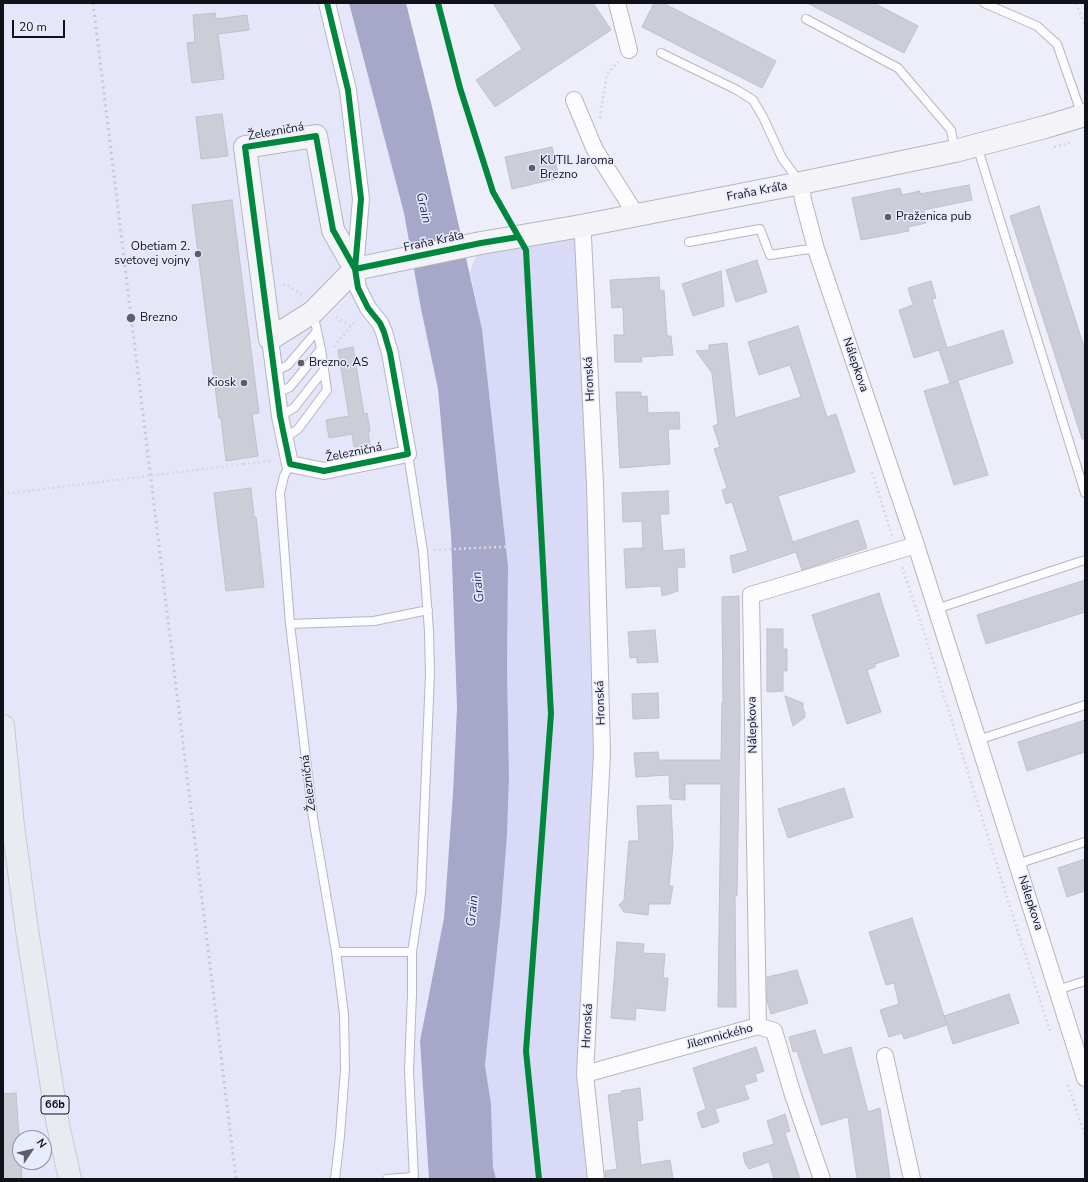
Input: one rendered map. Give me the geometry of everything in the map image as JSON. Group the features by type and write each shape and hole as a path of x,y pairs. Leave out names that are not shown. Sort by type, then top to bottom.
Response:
{"main road":[{"name":"66b","path":"3,726 13,826 27,930 58,1125 70,1179"}],"street":[{"path":"327,3 348,90 361,199 355,269 358,288 368,308 380,323 384,332 390,353 408,454"},
{"path":"617,3 629,50"},
{"path":"574,100 595,150 637,216"},
{"name":"Fraňa Kráľa","path":"355,269 481,243 637,216 955,151 1084,116"},
{"name":"Železničná","path":"355,269 333,230 316,136 245,147 280,416 290,464 324,471 408,454"},
{"name":"Nálepkova","path":"801,183 803,200 816,249 916,545 1085,1078"},
{"name":"Hronská","path":"581,226 583,237 595,484 602,754 585,1074 596,1179"},
{"path":"270,339 315,321 319,307 355,269"},
{"name":"Nálepkova","path":"758,1026 751,596 916,545"},
{"name":"Jilemnického","path":"585,1074 758,1026 774,1031 793,1095 822,1179"},
{"path":"885,1056 912,1179"}],"lane":[{"path":"984,3 1037,26 1057,44 1084,116"},
{"path":"806,19 898,68 951,130 955,151"},
{"path":"661,53 737,90 753,100 782,158 801,183"},
{"path":"976,145 1085,493"},
{"path":"689,242 760,229 770,255 816,249"},
{"path":"284,440 298,429 327,390 315,321"},
{"path":"274,372 288,365 315,321"},
{"path":"277,393 290,388 321,349"},
{"path":"280,416 294,408 324,370"},
{"path":"387,1179 414,1178 409,1070 412,952 421,893 430,674 428,610 423,551 408,454"},
{"name":"Železničná","path":"290,464 284,476 280,493 290,624 313,818 336,952 344,1014 345,1069 340,1136 334,1179"},
{"path":"936,609 1085,560"},
{"path":"290,624 374,621 428,610"},
{"path":"978,740 1085,705"},
{"path":"1017,864 1085,842"},
{"path":"336,952 412,952"},
{"path":"1057,990 1085,981"}],"path":[{"path":"1076,3 1085,26"},
{"path":"600,119 607,74 629,50"},
{"path":"3,494 243,464"},
{"path":"870,468 1052,1034"},
{"path":"541,537 542,553"},
{"path":"437,550 542,545"},
{"path":"1066,1079 1085,1136"}],"shaded area":[{"path":"3,3 349,3 404,213 421,309 438,389 451,534 457,708 453,793 444,918 420,1041 429,1179 3,1179"},
{"path":"581,226 602,754 585,1074 596,1179 496,1179 493,1167 491,1104 485,1065 501,913 507,835 509,778 507,668 508,566 482,329 470,272 481,243"}],"water":[{"name":"Grain","path":"349,3 406,3 433,111 482,329 508,566 507,668 509,778 507,835 501,913 485,1065 491,1104 493,1167 496,1179 429,1179 420,1041 444,918 453,793 457,708 451,534 438,389 421,309 404,213"}],"building":[{"path":"493,3 593,3 611,30 495,107 476,80 522,49"},
{"path":"654,3 663,3 776,61 762,88 642,27"},
{"path":"807,3 874,3 918,26 904,53"},
{"path":"215,13 216,19 247,15 249,30 218,34 224,79 192,83 187,43 195,42 193,15"},
{"path":"222,114 228,156 201,159 196,117"},
{"name":"KUTIL Jaroma Brezno","path":"552,147 559,178 512,189 505,157"},
{"path":"969,185 972,200 924,210 926,223 908,227 909,231 861,240 852,198 900,188 902,195 920,191 920,194"},
{"path":"232,200 259,413 252,414 258,456 226,461 221,418 219,418 192,205"},
{"path":"1039,206 1085,350 1085,439 1082,439 1010,216"},
{"path":"757,260 767,292 736,302 726,270"},
{"path":"721,271 724,306 693,316 682,284"},
{"path":"659,277 660,291 664,290 667,336 671,336 673,355 641,357 642,362 615,362 614,335 624,335 623,307 612,308 610,280"},
{"path":"931,281 936,298 932,299 947,348 1003,330 1013,363 950,383 939,350 914,358 899,310 913,305 908,288"},
{"path":"798,326 827,417 836,414 855,472 778,496 794,546 793,542 858,520 867,548 802,570 796,552 733,573 730,556 748,551 732,502 726,504 722,490 727,488 714,449 720,447 713,426 718,424 712,373 696,351 709,350 709,345 727,343 735,418 801,397 790,365 759,375 748,342"},
{"path":"353,347 364,414 367,413 370,431 368,432 370,444 354,447 352,434 329,438 326,420 349,416 338,350"},
{"path":"958,381 988,475 954,485 924,391"},
{"path":"616,392 641,392 641,397 647,396 648,413 679,412 680,429 668,429 670,464 620,468"},
{"path":"251,488 264,587 226,591 214,493"},
{"path":"668,491 669,514 660,514 663,551 684,549 685,567 677,568 678,591 662,596 661,586 626,588 624,549 643,548 642,521 623,522 622,493"},
{"path":"1085,580 1085,612 986,644 977,615"},
{"path":"879,593 899,656 875,664 875,667 867,670 881,712 847,724 812,615"},
{"path":"739,596 740,719 737,896 735,896 736,1007 718,1007 721,784 685,784 685,800 670,799 669,775 636,777 634,753 658,752 659,760 721,760 722,702 723,703 722,597"},
{"path":"767,629 783,629 783,649 787,649 787,671 783,671 783,691 767,692"},
{"path":"655,630 658,662 637,663 637,657 630,658 628,632"},
{"path":"658,693 659,718 633,719 632,694"},
{"path":"785,696 803,703 805,717 793,726"},
{"path":"1085,720 1085,752 1027,771 1018,742"},
{"path":"844,788 853,817 788,838 778,809"},
{"path":"671,805 673,845 669,886 673,886 670,904 649,904 648,915 624,912 619,905 624,900 629,841 639,841 637,806"},
{"path":"1085,859 1085,891 1067,897 1058,868"},
{"path":"912,918 947,1025 904,1039 902,1033 889,1037 880,1010 899,1004 894,983 886,985 869,932"},
{"path":"617,942 644,944 643,953 665,954 663,978 668,978 665,1011 636,1008 635,1020 611,1018"},
{"path":"797,970 808,1003 771,1014 767,1001 767,977"},
{"path":"1009,994 1019,1023 953,1044 944,1016"},
{"path":"815,1030 823,1055 851,1047 868,1112 880,1108 890,1179 857,1179 848,1117 821,1125 797,1051 793,1052 789,1037"},
{"path":"756,1047 764,1071 755,1074 757,1081 744,1085 749,1099 715,1109 719,1122 702,1128 697,1113 706,1109 693,1068"},
{"path":"640,1088 643,1120 637,1121 641,1165 670,1160 673,1179 605,1179 605,1171 617,1169 608,1095"},
{"path":"16,1093 19,1130 12,1130 12,1170 21,1170 22,1179 3,1179 3,1094"},
{"path":"785,1114 790,1131 785,1133 800,1179 774,1179 769,1162 749,1169 745,1163 743,1153 774,1144 767,1121"}],"railway":[{"path":"93,3 236,1179"}],"cycle path":[{"path":"327,3 348,90 361,199 355,269 358,288 368,308 380,323 384,332 390,353 408,454 324,471 290,464 280,416 245,147 316,136 333,230 355,269"},
{"path":"438,3 460,88 493,192 526,250 551,714 526,1051 539,1179"},
{"path":"355,269 481,243 518,237"}],"place":[{"name":"KUTIL Jaroma Brezno","path":"532,168"},
{"name":"Praženica pub","path":"888,217"},
{"name":"Obetiam 2. svetovej vojny","path":"198,254"},
{"name":"Brezno","path":"131,318"},
{"name":"Brezno, AS","path":"301,363"},
{"name":"Kiosk","path":"244,383"}]}
